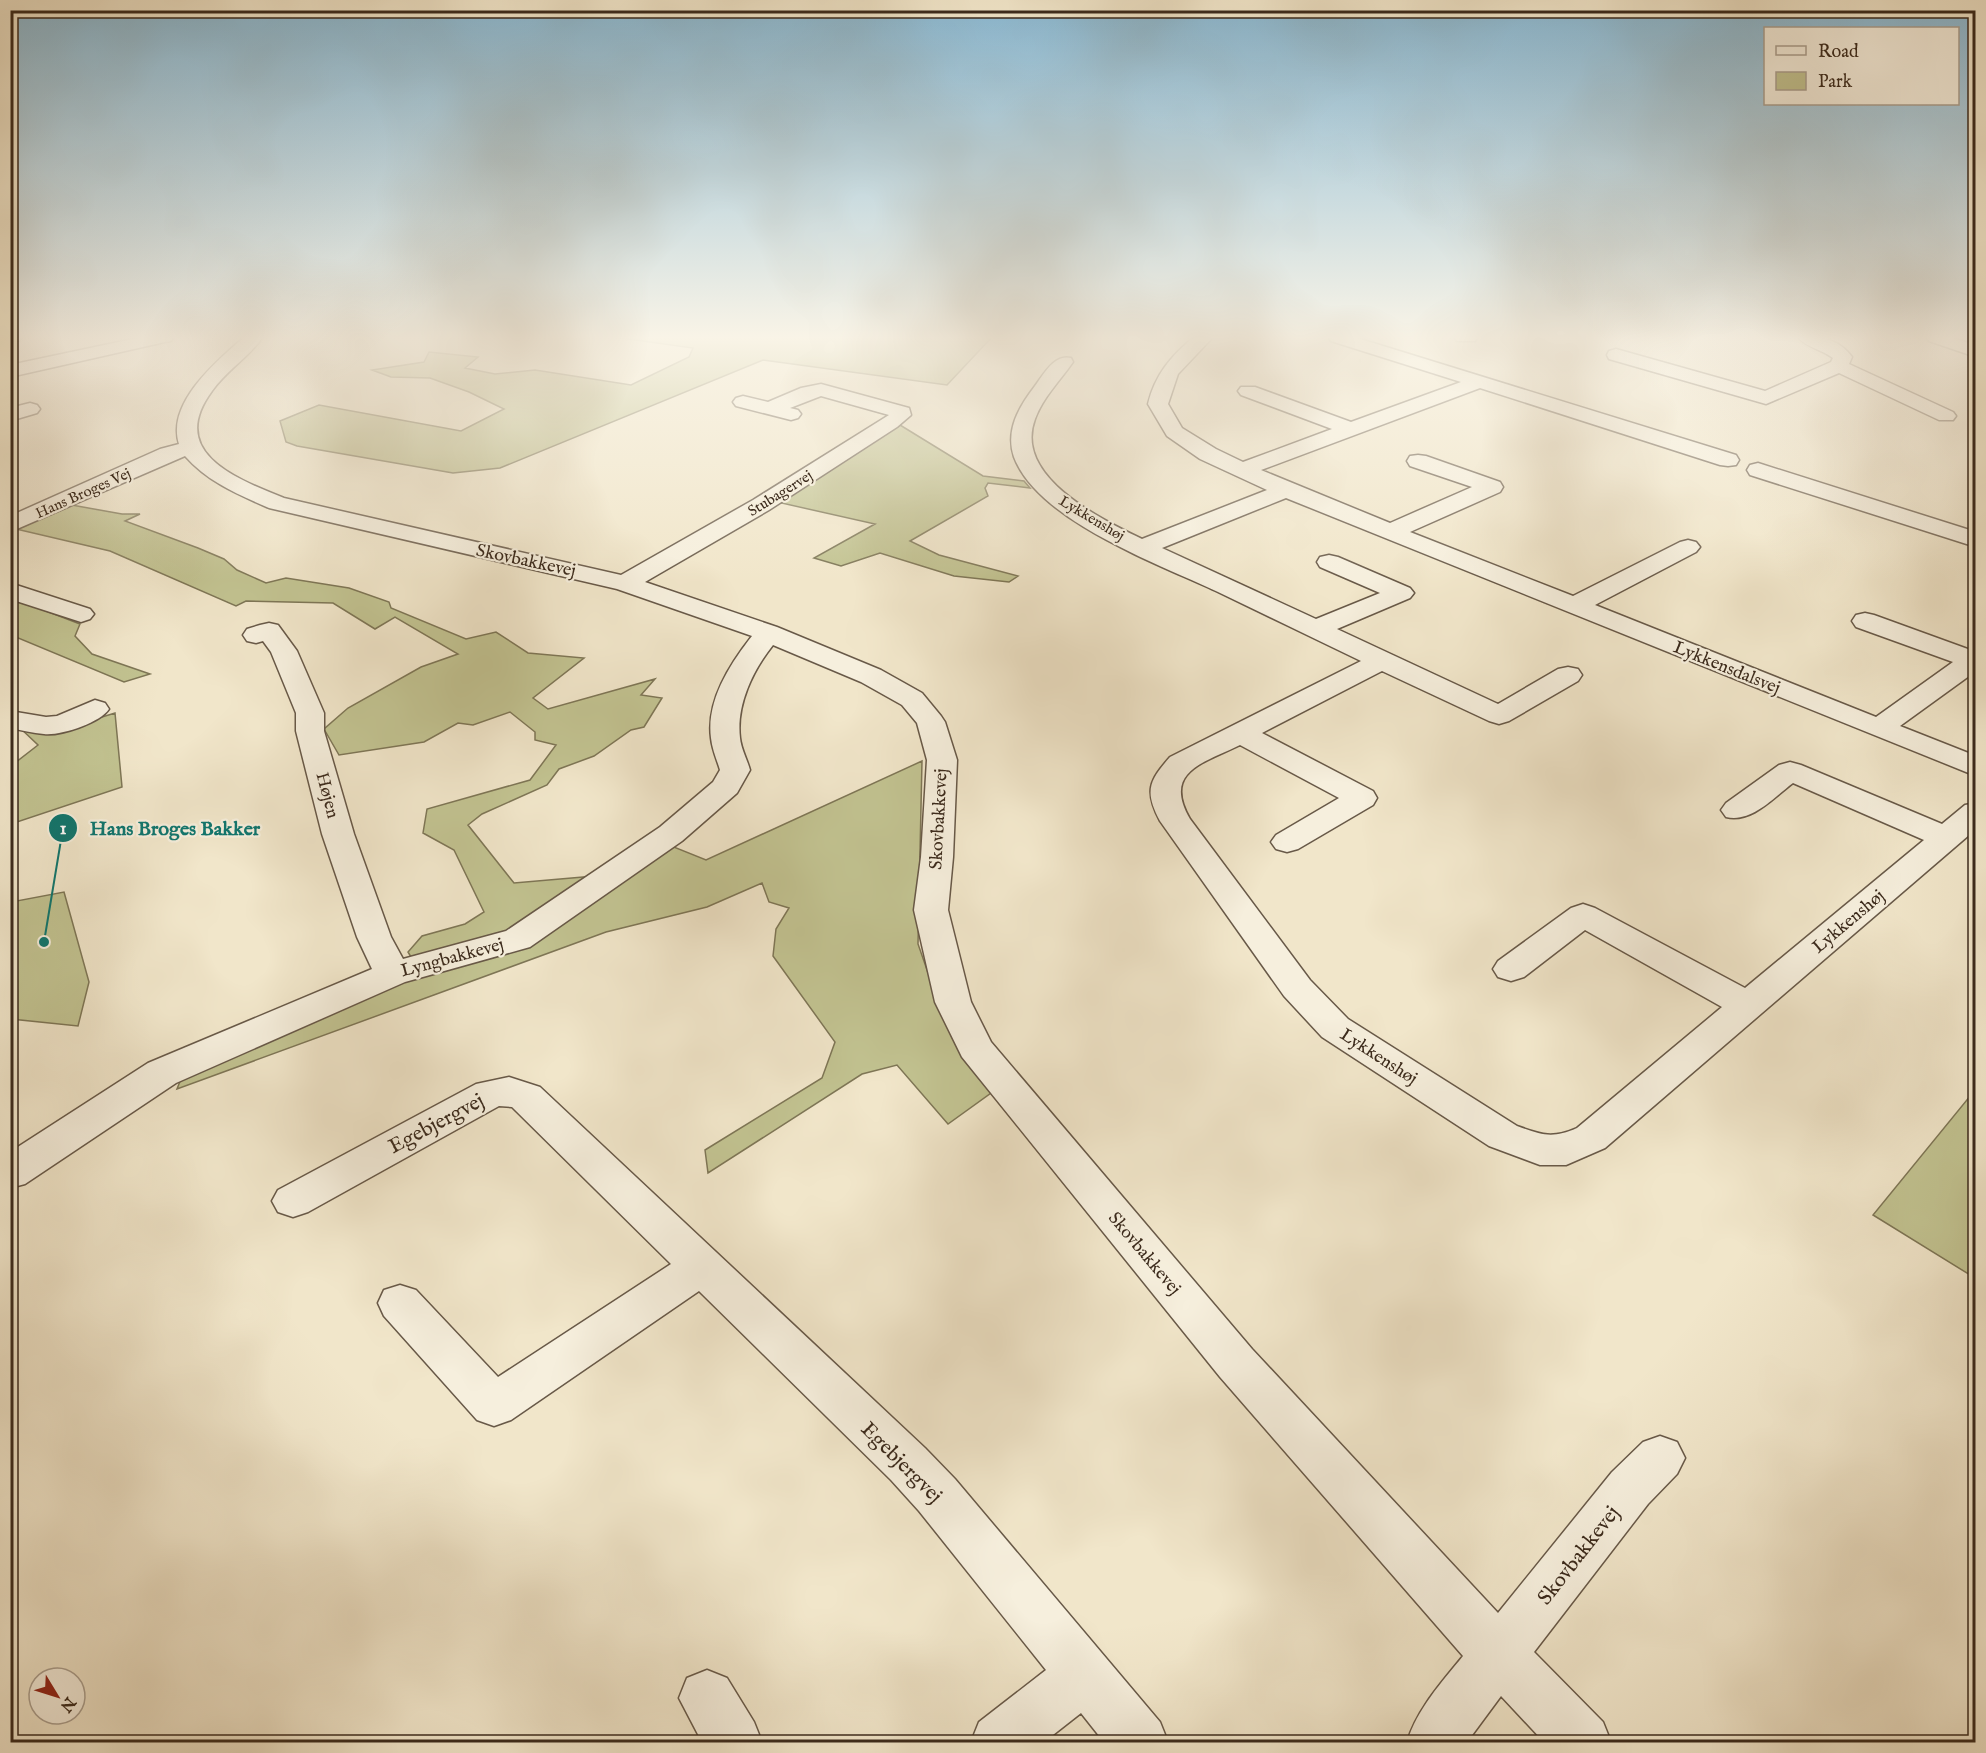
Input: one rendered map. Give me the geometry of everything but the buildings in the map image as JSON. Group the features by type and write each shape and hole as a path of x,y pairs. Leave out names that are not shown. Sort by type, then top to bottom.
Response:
{"street":[{"path":"187,419 185,435 188,448"},
{"name":"Stubagervej","path":"625,583 761,505 896,419"},
{"name":"Lykkenshøj","path":"1024,419 1020,434 1031,469 1058,499 1078,513 1106,530 1382,661 1499,715 1568,675"},
{"name":"Lykkensdalsvej","path":"1166,419 1174,432 1208,454 1286,490 1976,768"},
{"path":"1322,419 1352,430"},
{"path":"1241,470 1382,419"},
{"path":"1600,419 1728,460"},
{"name":"Hans Broges Vej","path":"10,525 168,454 188,448"},
{"name":"Skovbakkevej","path":"188,448 208,471 277,503 625,583 768,633 871,676 912,699 931,722 942,760 937,857 931,910 953,1002 975,1048 1236,1363 1499,1655 1583,1743"},
{"path":"1390,532 1492,487 1418,461"},
{"path":"1758,470 1976,540"},
{"name":"Lykkenshøj","path":"1142,547 1286,490"},
{"path":"1575,605 1688,547"},
{"path":"1315,629 1401,593 1329,562"},
{"path":"10,590 81,614"},
{"path":"1865,621 1973,660 1880,728"},
{"name":"Højen","path":"256,635 269,631 284,651 310,713 310,732 338,834 374,938 392,974"},
{"name":"Lyngbakkevej","path":"10,1173 162,1073 392,974 518,939 671,834 726,787 735,770 725,736 730,696 747,660 768,633"},
{"name":"Lykkenshøj","path":"1382,661 1180,763 1165,780 1163,800 1298,988 1335,1028 1503,1136 1540,1150 1566,1150 1591,1138 1976,812"},
{"path":"10,719 46,726 64,723 95,709"},
{"path":"1240,733 1362,798 1287,842"},
{"path":"1737,810 1790,771 1947,838"},
{"path":"1511,969 1582,915 1748,1005"},
{"name":"Egebjergvej","path":"293,1200 490,1094 509,1091 526,1097 908,1464 937,1495 1140,1743"},
{"path":"400,1303 494,1405 701,1267"},
{"name":"Skovbakkevej","path":"1499,1655 1630,1488 1660,1458"},
{"path":"1435,1743 1452,1714 1499,1655"},
{"path":"999,1743 1084,1675"}],"green space":[{"path":"285,419 394,419 461,431 485,419 620,419 500,468 453,473 297,446 286,442 280,421"},
{"path":"900,425 983,476 1024,481 1030,488 988,483 985,488 988,496 910,541 939,555 1018,576 1009,582 954,576 880,553 841,566 814,558 875,524 777,502"},
{"path":"66,504 122,514 140,514 125,521 224,559 237,570 266,583 286,578 349,588 389,602 391,608 466,639 496,632 528,653 584,658 533,698 548,709 655,679 641,695 662,698 644,727 631,730 594,756 559,769 547,785 482,814 468,825 514,883 595,876 526,928 421,957 411,957 408,952 422,936 465,924 484,912 454,850 423,833 427,809 530,780 556,745 535,740 535,732 510,712 473,725 458,723 424,742 339,755 324,729 348,708 421,667 458,654 395,617 375,629 333,603 246,601 236,606 110,551 16,529"},
{"path":"10,597 80,624 75,636 92,654 150,674 124,682 16,637 11,639"},
{"path":"115,713 122,787 11,824 11,766 38,745 19,727 60,730"},
{"path":"922,761 918,944 943,1016 991,1093 948,1124 897,1065 862,1074 708,1173 705,1150 822,1078 835,1042 773,956 776,929 789,908 769,902 762,883 707,907 606,932 177,1089 184,1071 358,995 527,939 669,845 706,860"},
{"path":"64,892 89,982 78,1026 11,1019 11,902"},
{"path":"1975,1090 1975,1278 1873,1215"}],"place":[{"name":"Hans Broges Bakker","path":"44,942"}]}
